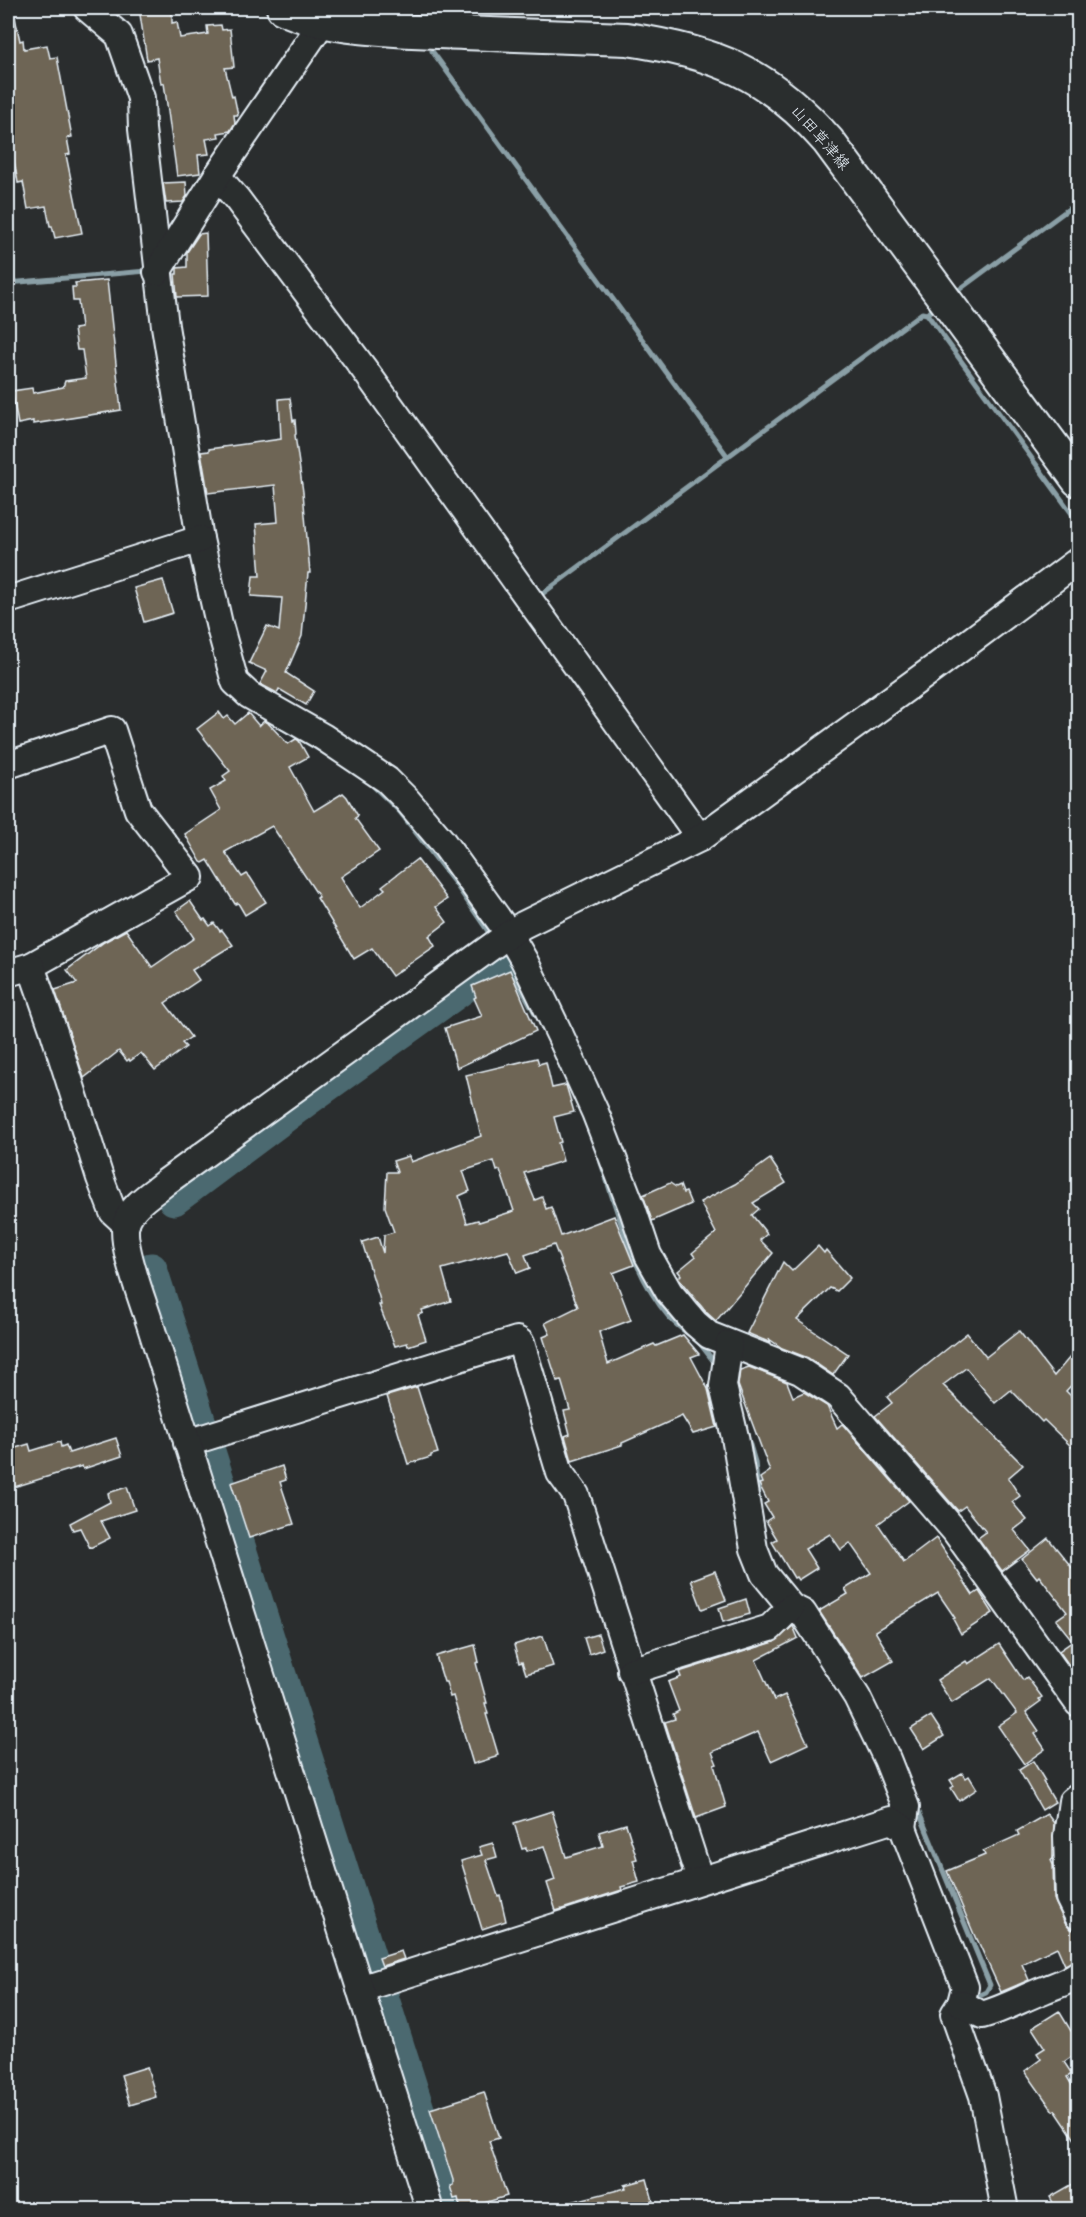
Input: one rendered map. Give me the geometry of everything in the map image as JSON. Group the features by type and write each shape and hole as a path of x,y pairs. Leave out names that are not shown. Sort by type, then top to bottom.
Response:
{"main road":[{"name":"山田草津線","path":"283,8 296,14 327,14 378,28 627,39 663,44 716,58 761,81 808,118 828,141 1078,480"}],"street":[{"path":"87,8 119,35 141,98 142,129 158,272 200,539 235,682 249,695 323,737 387,780 442,841 509,934 560,1035 595,1112 648,1255 669,1292 695,1323 709,1335 800,1371 838,1396 955,1531 1078,1703"},
{"path":"158,272 217,176 327,14"},
{"path":"217,176 237,199 364,369 700,838"},
{"path":"8,600 200,539"},
{"path":"430,2210 372,1985 187,1443 126,1246 126,1224 140,1203 166,1182 523,924 700,838 1078,561"},
{"path":"8,765 112,730 138,810 190,877 19,970 54,1032 99,1178 112,1212 126,1224"},
{"path":"187,1443 517,1340 521,1343 560,1473 576,1495 700,1880"},
{"path":"729,1344 723,1386 735,1437 754,1549 764,1574 791,1607 803,1613 857,1697 887,1759 906,1807 903,1828 965,1987 961,2003 954,2014 983,2096 1005,2210"},
{"path":"632,1671 770,1628 791,1607"},
{"path":"1078,1796 1072,1801 1067,1836 1069,1898 1078,1916"},
{"path":"372,1985 891,1820 903,1828"},
{"path":"961,2003 982,2015 999,2011 1043,1990 1069,1981 1078,1974"}],"building":[{"path":"139,8 172,8 172,23 177,22 180,38 208,34 207,26 221,25 222,30 230,29 234,67 225,68 238,115 234,115 235,123 230,131 218,133 219,137 206,139 209,154 198,155 200,173 177,176 164,83 161,84 157,58 147,60"},
{"path":"14,13 24,49 47,45 50,58 57,57 72,137 67,138 70,154 66,155 82,233 55,238 46,206 28,209 23,182 18,183 8,127 8,14"},
{"path":"186,182 187,196 183,202 166,203 163,183"},
{"path":"206,233 208,296 177,297 175,274 177,274 177,268 187,267 187,252 199,234"},
{"path":"107,280 121,410 33,424 33,421 18,424 12,391 32,388 33,393 63,387 65,381 86,378 82,350 77,350 74,329 81,328 78,301 73,301 72,287 76,287 75,283"},
{"path":"290,398 293,421 295,420 310,573 308,573 302,636 286,673 314,691 306,705 279,689 277,693 260,684 267,671 249,663 267,626 279,631 282,598 251,596 253,576 260,576 256,524 278,522 275,485 208,493 201,452 281,439 279,399"},
{"path":"163,580 173,613 144,622 134,588"},
{"path":"219,712 224,719 228,716 235,724 248,713 259,726 264,721 269,724 288,744 296,739 299,741 308,757 290,767 314,811 343,793 347,797 358,816 355,818 379,851 341,877 360,908 385,889 382,886 417,859 447,899 436,907 447,922 429,936 435,946 392,976 372,948 354,959 317,898 319,897 272,826 225,852 242,877 247,874 250,877 266,902 245,915 238,903 235,904 208,860 201,862 185,834 221,810 210,790 226,781 223,776 230,771 197,729"},
{"path":"190,901 203,920 205,919 210,926 214,923 233,945 192,970 199,980 165,1003 191,1037 182,1043 186,1047 155,1070 141,1053 127,1061 119,1051 84,1078 55,990 77,983 67,970 104,942 126,930 152,967 194,938 176,911"},
{"path":"510,970 536,1031 457,1068 445,1028 482,1016 474,998 476,997 472,986"},
{"path":"537,1058 539,1064 546,1062 552,1088 566,1085 574,1112 554,1117 561,1142 558,1143 563,1161 524,1173 535,1200 542,1197 546,1209 551,1207 561,1236 614,1216 634,1265 613,1273 631,1320 599,1332 608,1364 654,1344 656,1346 683,1335 699,1354 691,1357 708,1389 717,1427 693,1434 682,1416 622,1443 622,1445 572,1461 565,1436 570,1434 564,1411 570,1410 561,1380 557,1381 543,1337 550,1334 545,1323 578,1307 554,1245 525,1255 530,1268 517,1273 508,1251 442,1269 451,1301 422,1310 423,1313 418,1315 426,1340 408,1346 407,1343 395,1346 379,1305 381,1305 379,1297 362,1242 378,1237 383,1253 384,1235 394,1232 385,1207 387,1172 397,1172 393,1161 409,1156 411,1162 481,1136 466,1075","holes":["494,1161 497,1171 500,1170 514,1211 479,1222 478,1220 467,1223 459,1196 470,1191 463,1171"]},
{"path":"770,1159 786,1183 753,1203 759,1209 752,1215 767,1234 760,1240 773,1253 716,1321 678,1278 681,1275 678,1271 695,1257 692,1253 716,1233 700,1202 735,1184"},
{"path":"670,1183 676,1187 680,1185 691,1204 652,1221 643,1195"},
{"path":"818,1246 824,1253 826,1250 850,1278 837,1291 830,1288 797,1320 848,1354 833,1375 808,1358 782,1348 769,1339 771,1343 747,1333 783,1262 792,1271"},
{"path":"1019,1331 1054,1376 1070,1357 1078,1365 1078,1378 1066,1391 1078,1403 1078,1453 1044,1420 1042,1422 1011,1390 995,1403 966,1368 943,1385 1023,1465 1008,1478 1020,1496 1012,1502 1027,1520 1014,1530 1030,1550 1002,1571 978,1538 986,1532 965,1506 958,1511 875,1416 892,1403 887,1397 967,1333 986,1357"},
{"path":"749,1367 787,1382 793,1397 804,1392 827,1406 837,1428 842,1424 844,1426 909,1501 878,1524 904,1562 936,1538 973,1595 979,1591 993,1613 961,1634 953,1619 955,1618 938,1593 875,1631 893,1661 863,1678 819,1611 848,1594 845,1589 871,1573 850,1543 841,1550 830,1534 805,1549 817,1568 798,1580 794,1578 772,1542 777,1539 766,1521 772,1517 764,1504 768,1502 759,1484 762,1483 760,1478 770,1471 738,1385 740,1370"},
{"path":"417,1387 438,1453 408,1464 387,1396"},
{"path":"116,1438 122,1456 8,1489 8,1457 11,1456 9,1450 29,1444 31,1451 60,1442 61,1447 66,1445 69,1453"},
{"path":"282,1466 286,1480 280,1482 294,1524 249,1538 231,1483"},
{"path":"127,1487 135,1510 101,1521 110,1538 90,1548 80,1528 73,1530 70,1523 110,1502 108,1493"},
{"path":"1048,1538 1078,1575 1078,1678 1059,1651 1073,1641 1056,1620 1067,1612 1039,1576 1037,1578 1022,1559"},
{"path":"715,1571 726,1600 702,1609 691,1580"},
{"path":"746,1599 750,1614 723,1622 719,1608"},
{"path":"793,1626 798,1638 756,1660 774,1700 785,1695 808,1744 771,1761 758,1732 712,1752 717,1764 714,1765 726,1807 696,1818 665,1722 675,1719 673,1714 679,1711 668,1682 681,1677 679,1672 774,1642"},
{"path":"598,1634 603,1649 589,1654 584,1638"},
{"path":"543,1636 553,1666 526,1674 522,1662 519,1663 514,1645"},
{"path":"999,1644 1023,1680 1027,1677 1042,1697 1039,1699 1041,1701 1026,1712 1039,1731 1035,1734 1045,1749 1024,1764 998,1726 1017,1713 991,1678 952,1703 937,1680 966,1661 968,1664"},
{"path":"475,1645 479,1662 476,1663 487,1703 485,1703 488,1714 486,1714 498,1754 496,1757 473,1764 453,1696 450,1697 436,1656"},
{"path":"931,1716 944,1736 924,1749 911,1729"},
{"path":"1033,1761 1055,1802 1042,1810 1019,1770"},
{"path":"962,1773 966,1778 969,1776 977,1789 959,1801 951,1788 954,1786 950,1780"},
{"path":"552,1811 566,1857 603,1846 599,1832 626,1824 637,1859 633,1860 639,1882 621,1887 622,1890 556,1911 547,1883 555,1880 544,1846 527,1851 526,1848 522,1849 514,1823"},
{"path":"1047,1814 1054,1823 1053,1859 1051,1860 1054,1899 1065,1923 1070,1929 1078,1931 1078,1959 1065,1965 1057,1947 1022,1964 1029,1980 1001,1992 947,1871 985,1855 983,1851 1019,1835 1017,1831"},
{"path":"493,1843 497,1857 486,1860 498,1896 500,1895 506,1921 482,1929 461,1861 482,1855 479,1847"},
{"path":"401,1951 404,1959 382,1966 379,1958"},
{"path":"1059,2011 1071,2031 1078,2026 1078,2052 1064,2062 1072,2074 1067,2077 1078,2095 1078,2144 1025,2071 1041,2059 1037,2053 1045,2048 1032,2028"},
{"path":"147,2067 156,2097 130,2105 121,2075"},
{"path":"484,2092 499,2138 489,2141 507,2196 461,2210 458,2198 454,2199 450,2186 453,2185 453,2180 430,2109"},
{"path":"647,2179 653,2201 650,2202 651,2207 641,2210 563,2210 563,2204 626,2188 625,2185"},
{"path":"1078,2181 1078,2210 1057,2210 1050,2197"}],"waterway":[{"path":"432,51 728,457"},
{"path":"956,292 1078,202"},
{"path":"8,283 147,271 147,273"},
{"path":"542,594 922,313 927,314 931,310"},
{"path":"927,314 1078,522"},
{"path":"265,718 327,754"},
{"path":"369,782 400,812 457,886 492,937"},
{"path":"500,949 536,1015"},
{"path":"174,1199 305,1101 496,964 508,961"},
{"path":"601,1163 628,1243 646,1283 669,1317 690,1335"},
{"path":"151,1269 450,2210"},
{"path":"698,1341 718,1367"},
{"path":"747,1435 755,1462 759,1503"},
{"path":"916,1805 990,1985 986,1992 975,1997 977,2000"}]}
